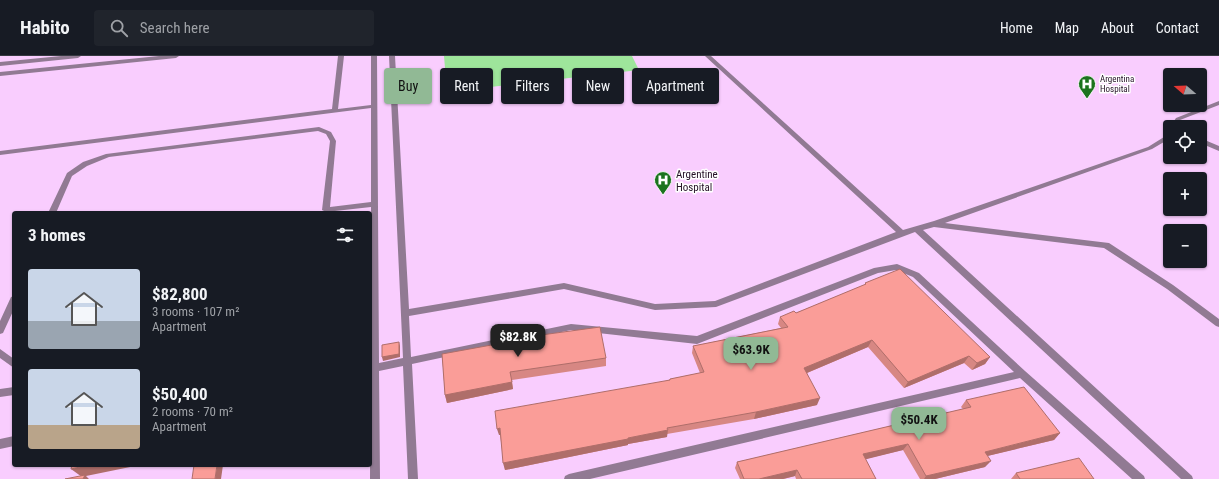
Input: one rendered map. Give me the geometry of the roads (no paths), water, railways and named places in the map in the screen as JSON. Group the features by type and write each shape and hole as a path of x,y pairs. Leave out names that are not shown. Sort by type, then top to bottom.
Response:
{"lane":[{"path":"0,64 78,56"},
{"path":"0,74 176,56"},
{"path":"335,111 341,56"},
{"path":"374,56 372,368 375,479"},
{"path":"392,56 406,313 413,479"},
{"path":"708,56 902,233"},
{"path":"1177,120 1219,103"},
{"path":"0,153 374,106"},
{"path":"53,211 69,175 85,164 108,155 319,130 329,133 333,141 326,211"},
{"path":"406,313 564,286 655,307 716,304 902,233 934,224 1029,192 1150,148 1163,140"},
{"path":"1207,143 1219,149"},
{"path":"332,211 374,204"},
{"path":"934,224 1106,245 1170,287 1219,324"},
{"path":"917,229 1188,479"},
{"path":"372,368 408,362 571,327 696,340 877,270 897,267 916,275 1022,374 1140,479"},
{"path":"0,330 12,303"},
{"path":"0,353 12,362"},
{"path":"569,479 1022,374"},
{"path":"0,393 12,391"},
{"path":"0,444 12,441"}],"place":[{"name":"Argentina Hospital","path":"1087,99"},
{"name":"Argentine Hospital","path":"663,195"}]}
